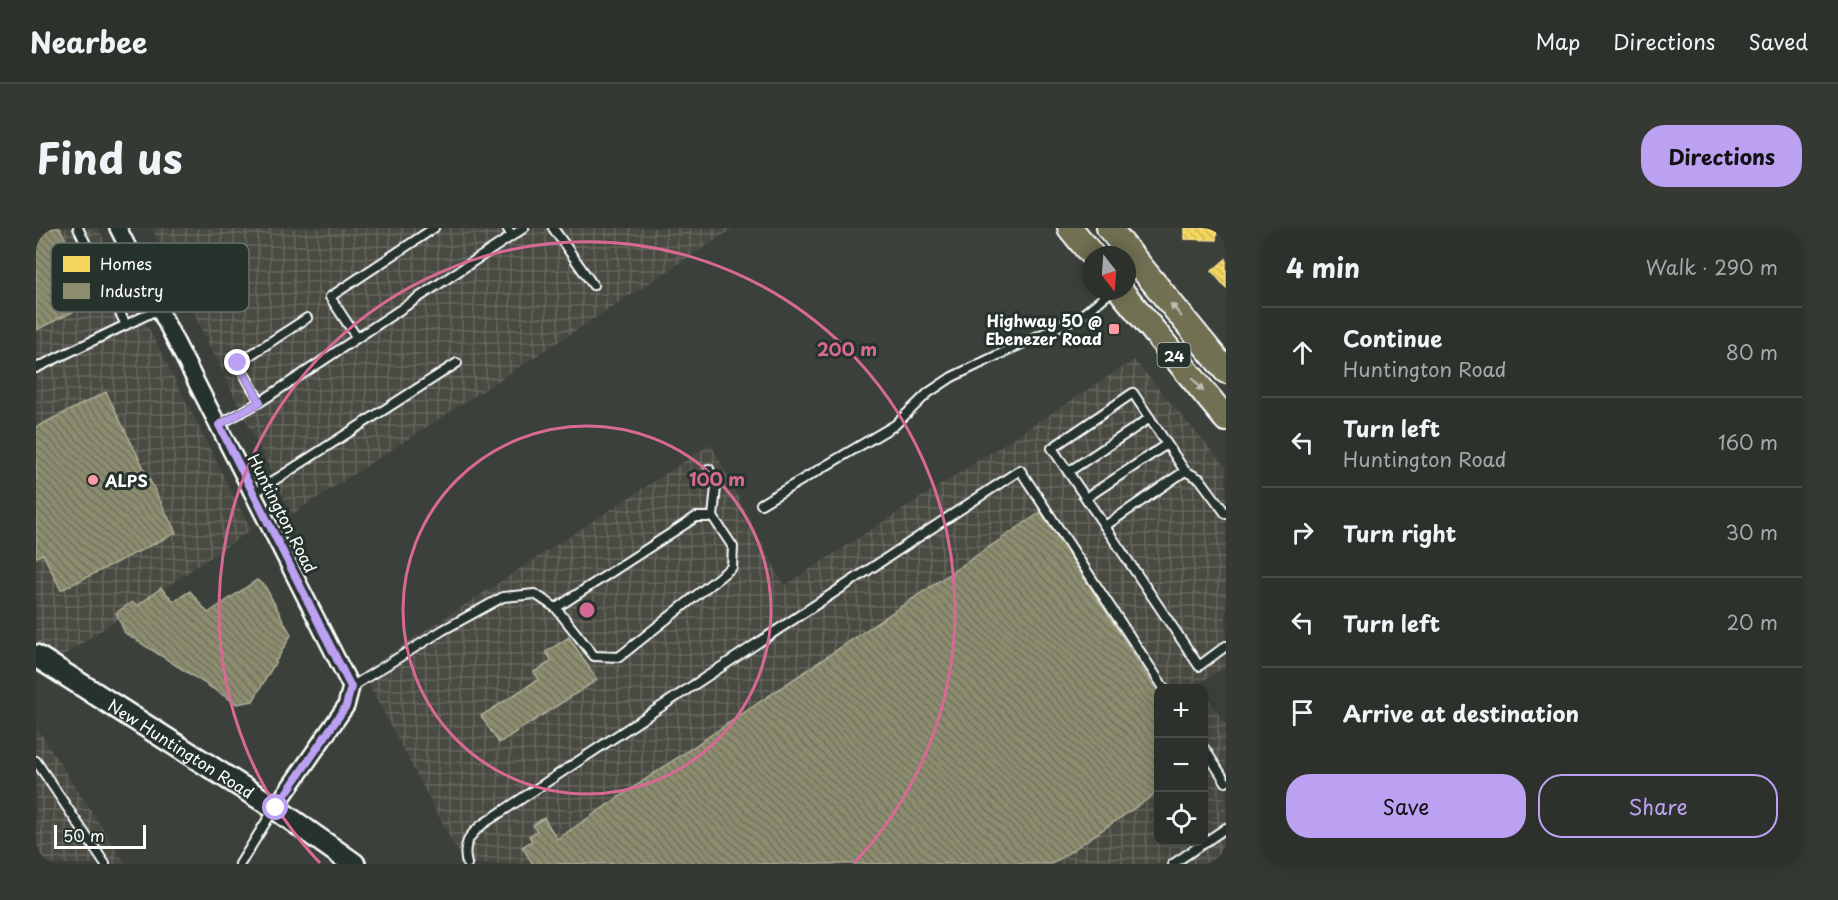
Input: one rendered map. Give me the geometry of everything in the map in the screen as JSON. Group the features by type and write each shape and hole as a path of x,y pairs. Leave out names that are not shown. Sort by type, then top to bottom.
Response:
{"main road":[{"path":"1070,228 1085,246"},
{"name":"24","path":"1109,228 1122,246"},
{"name":"24","path":"1136,264 1226,371"},
{"name":"24","path":"1128,300 1226,418"}],"street":[{"name":"Huntington Road","path":"118,228 126,243"},
{"name":"Huntington Road","path":"161,312 351,687"},
{"name":"New Huntington Road","path":"36,656 276,808 354,864"},
{"path":"276,808 346,706 351,687"}],"lane":[{"path":"78,228 85,243"},
{"path":"357,338 330,297 434,228"},
{"path":"507,228 512,236"},
{"path":"219,425 260,402 524,228"},
{"path":"553,228 592,285"},
{"path":"761,504 895,425 928,393 952,377 1082,315 1101,300"},
{"path":"120,312 126,325"},
{"path":"36,368 153,312"},
{"path":"260,402 238,363 307,318"},
{"path":"253,494 457,363"},
{"path":"1226,514 1200,479 1185,471 1133,393 1052,448 1199,666 1226,646"},
{"path":"1068,472 1150,418"},
{"path":"1086,498 1167,444"},
{"path":"351,687 443,630 503,597 535,594 556,608 594,656 619,657 732,567 733,547 712,517 716,487 709,470"},
{"path":"467,864 466,844 471,834 483,824 1020,470 1161,684"},
{"path":"1105,526 1185,471"},
{"path":"556,608 696,517 712,517"},
{"path":"1208,755 1226,782"},
{"path":"36,761 105,864"},
{"path":"240,864 276,808"},
{"path":"1173,864 1226,828"}],"shaded area":[{"path":"36,228 98,228 106,243 51,243 51,312 141,312 251,530 36,674"},
{"path":"152,228 734,228 292,514 193,312 249,312 249,243 159,243"},
{"path":"1134,360 1226,467 1226,666 1198,684 1154,684 1154,846 1208,846 1208,698 1226,725 1226,852 1208,864 464,864 362,672 711,444 784,586"},
{"path":"36,727 126,864 36,864"}],"building: Homes":[{"path":"1185,228 1217,228 1216,240 1185,239"},
{"path":"1226,259 1226,288 1212,271"}],"building: Industry":[{"path":"36,228 60,228 67,243 51,243 51,312 73,312 36,330"},
{"name":"ALPS","path":"106,392 176,533 61,590 43,554 36,557 36,427"},
{"path":"1041,512 1154,686 1154,795 1052,864 533,864 522,847 532,841 529,836 537,831 533,825 544,818 557,839"},
{"path":"257,580 265,586 291,635 253,701 237,704 125,633 116,613 132,602 137,606 161,588 174,601 190,591 208,613"},
{"path":"569,637 597,680 499,743 481,716 539,679 534,672 552,661 546,652"}],"place":[{"name":"Highway 50 @ Ebenezer Road","path":"1114,329"},
{"name":"ALPS","path":"93,480"}],"route":[{"path":"238,363 260,402 219,425 351,687 346,706 276,808"}]}
